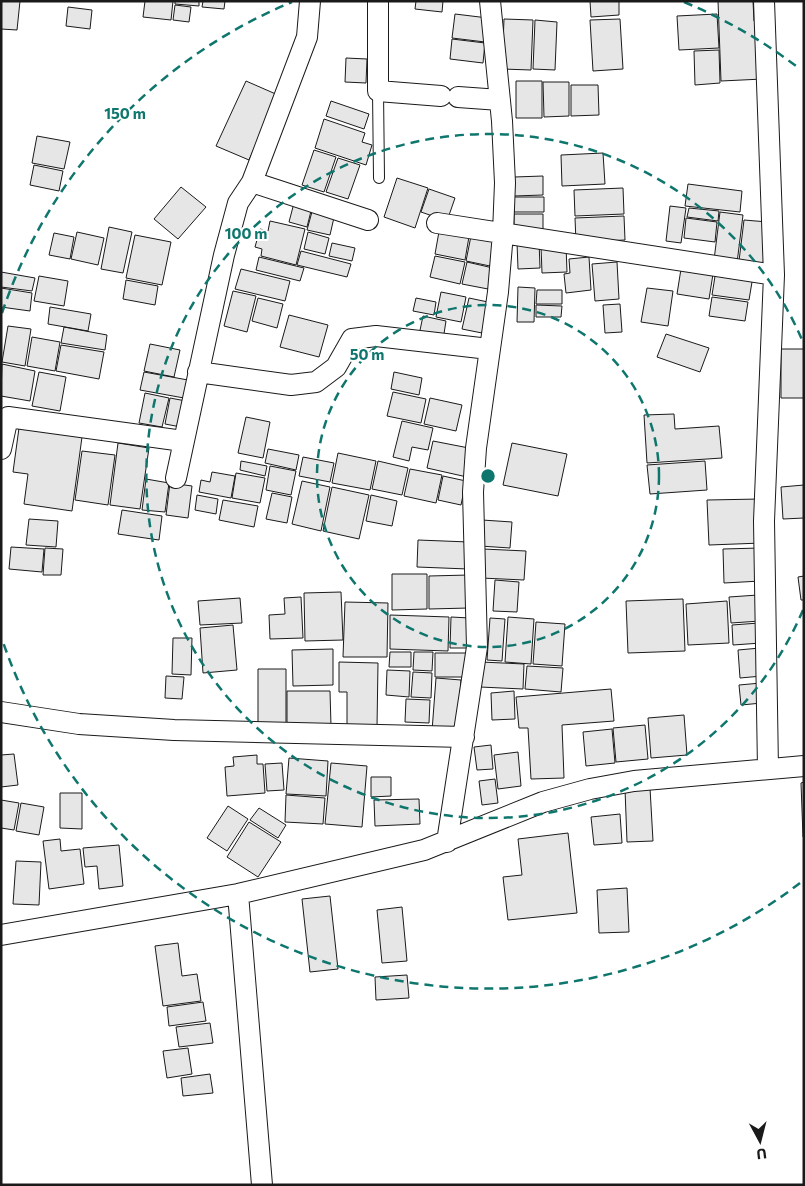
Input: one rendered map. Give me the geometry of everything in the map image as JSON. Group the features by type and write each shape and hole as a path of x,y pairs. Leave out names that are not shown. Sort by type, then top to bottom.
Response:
{"street":[{"path":"176,478 224,255 238,203 252,182 307,37 310,1"},
{"path":"378,1 378,92 500,100"},
{"path":"446,842 464,737 476,647 473,492 476,448 490,350 505,183 500,100 490,1"},
{"path":"764,1 774,275 764,522 768,769"},
{"path":"252,182 368,220"},
{"path":"437,223 774,275"},
{"path":"198,372 291,385 316,382 336,367 352,339 376,336 490,350"},
{"path":"1,449 5,416 183,441"},
{"path":"1,712 79,724 174,730 464,737"},
{"path":"1,935 238,894 424,850 543,802 590,788 634,781 804,766"},
{"path":"238,894 262,1185"}],"lane":[{"path":"378,92 379,178"}],"building":[{"path":"1,1 20,1 17,30 1,29"},
{"path":"145,1 173,1 171,20 143,17"},
{"path":"175,1 199,1 199,6 175,4"},
{"path":"203,1 225,1 224,9 202,7"},
{"path":"416,1 443,1 442,12 415,9"},
{"path":"590,1 619,1 619,15 591,17"},
{"path":"718,1 753,1 754,21 761,21 763,79 721,81"},
{"path":"175,5 191,7 189,22 173,20"},
{"path":"68,7 92,10 90,29 66,26"},
{"path":"455,14 488,18 485,42 452,38"},
{"path":"717,14 719,48 679,50 677,16"},
{"path":"504,19 533,20 531,70 502,69"},
{"path":"620,19 623,69 593,71 590,20"},
{"path":"535,20 557,22 555,70 533,69"},
{"path":"452,39 485,43 483,63 450,59"},
{"path":"719,50 720,83 695,85 694,51"},
{"path":"346,58 367,59 366,83 345,82"},
{"path":"246,81 278,95 249,160 216,146"},
{"path":"516,81 542,81 542,118 516,118"},
{"path":"543,82 569,82 569,116 544,117"},
{"path":"571,85 598,85 599,115 571,116"},
{"path":"331,101 369,114 364,129 326,116"},
{"path":"324,119 365,133 362,142 372,145 366,165 315,148"},
{"path":"37,136 70,142 64,169 32,163"},
{"path":"314,150 336,157 324,192 302,185"},
{"path":"603,153 605,184 562,186 561,155"},
{"path":"338,158 360,165 348,199 326,192"},
{"path":"34,165 63,171 59,191 30,185"},
{"path":"543,176 543,195 514,196 514,177"},
{"path":"397,178 428,188 415,228 384,217"},
{"path":"688,184 742,191 740,212 685,206"},
{"path":"181,187 206,207 178,239 154,219"},
{"path":"623,188 624,214 575,216 574,190"},
{"path":"429,189 455,198 447,221 421,212"},
{"path":"514,197 544,197 544,212 514,212"},
{"path":"294,203 312,207 307,227 289,222"},
{"path":"670,206 686,208 681,243 666,241"},
{"path":"313,208 335,213 330,235 307,230"},
{"path":"689,208 719,211 718,221 687,217"},
{"path":"720,212 743,215 737,263 714,260"},
{"path":"514,214 543,214 543,231 514,231"},
{"path":"624,216 625,240 576,242 575,218"},
{"path":"686,218 717,222 715,242 684,238"},
{"path":"744,220 768,222 763,264 739,261"},
{"path":"270,221 305,229 296,265 261,256 262,249 255,247 260,229 268,231"},
{"path":"440,226 470,231 465,260 435,254"},
{"path":"109,227 132,232 123,273 101,269"},
{"path":"472,231 496,236 490,266 466,261"},
{"path":"77,232 104,238 98,265 71,259"},
{"path":"308,232 329,238 325,254 304,249"},
{"path":"54,233 74,237 70,259 49,255"},
{"path":"135,235 171,242 162,285 126,278"},
{"path":"539,241 540,268 518,269 517,242"},
{"path":"332,243 355,248 352,261 329,256"},
{"path":"566,245 567,272 542,273 541,246"},
{"path":"301,251 351,264 347,277 297,265"},
{"path":"435,256 465,262 460,284 430,277"},
{"path":"259,257 304,268 300,281 256,270"},
{"path":"589,257 591,290 566,293 564,274 570,273 569,259"},
{"path":"467,262 493,268 488,289 462,284"},
{"path":"617,262 619,299 595,301 592,264"},
{"path":"241,269 290,281 285,301 235,289"},
{"path":"681,269 713,274 709,299 677,294"},
{"path":"716,270 753,276 749,300 712,295"},
{"path":"1,272 35,278 32,291 1,287"},
{"path":"39,276 68,281 64,306 34,301"},
{"path":"126,280 158,286 155,305 123,299"},
{"path":"518,287 535,288 534,322 517,322"},
{"path":"1,288 32,293 30,311 1,307"},
{"path":"647,288 673,291 668,326 641,322"},
{"path":"537,290 562,290 562,304 536,304"},
{"path":"233,291 256,296 247,332 224,326"},
{"path":"441,292 466,297 461,322 436,317"},
{"path":"712,297 748,302 745,321 709,316"},
{"path":"258,298 283,304 277,328 252,321"},
{"path":"416,298 436,302 434,315 413,311"},
{"path":"469,298 488,302 482,333 462,329"},
{"path":"620,304 622,332 605,333 603,305"},
{"path":"536,305 562,306 561,317 536,317"},
{"path":"50,307 91,314 88,331 48,324"},
{"path":"289,315 328,325 319,357 280,347"},
{"path":"423,316 446,321 443,340 419,335"},
{"path":"8,326 31,329 25,366 2,362"},
{"path":"64,327 107,335 105,350 61,343"},
{"path":"666,334 709,348 700,372 657,357"},
{"path":"32,337 60,342 55,371 27,366"},
{"path":"150,344 180,350 174,377 144,371"},
{"path":"61,345 104,352 99,379 56,371"},
{"path":"781,349 804,349 804,398 781,398"},
{"path":"2,364 35,371 30,401 1,396"},
{"path":"39,372 66,377 60,411 32,406"},
{"path":"144,372 188,380 184,398 140,390"},
{"path":"394,372 422,378 419,395 391,389"},
{"path":"393,392 426,399 421,423 387,416"},
{"path":"145,393 169,398 162,427 139,423"},
{"path":"170,398 186,401 181,427 165,424"},
{"path":"430,398 462,405 456,431 424,424"},
{"path":"674,414 675,429 719,426 722,458 647,463 644,415"},
{"path":"246,417 270,422 263,458 238,453"},
{"path":"402,421 433,428 428,450 412,447 409,461 393,457"},
{"path":"19,428 82,437 72,511 24,504 28,474 13,472"},
{"path":"433,441 474,449 467,477 427,468"},
{"path":"118,443 149,448 140,509 110,505"},
{"path":"512,443 567,454 558,496 503,485"},
{"path":"268,449 299,455 296,470 265,463"},
{"path":"82,451 115,455 108,505 75,500"},
{"path":"338,453 376,461 370,490 332,483"},
{"path":"303,457 334,463 330,482 299,476"},
{"path":"241,461 267,466 265,476 240,470"},
{"path":"378,461 408,468 402,495 372,489"},
{"path":"705,461 707,490 650,494 647,465"},
{"path":"270,466 296,471 291,495 266,490"},
{"path":"410,469 442,475 436,503 404,496"},
{"path":"212,472 235,476 231,498 199,492 201,480 210,482"},
{"path":"236,473 265,478 260,503 232,498"},
{"path":"443,476 466,481 461,505 438,500"},
{"path":"146,479 169,483 165,512 142,510"},
{"path":"302,481 330,487 321,531 292,524"},
{"path":"170,483 192,486 188,518 166,515"},
{"path":"804,485 804,518 783,519 781,487"},
{"path":"332,487 369,495 359,539 323,531"},
{"path":"272,493 292,497 287,523 266,519"},
{"path":"197,495 218,499 216,514 195,510"},
{"path":"371,495 397,501 392,526 366,521"},
{"path":"760,499 762,543 709,545 707,500"},
{"path":"223,500 258,506 254,527 219,520"},
{"path":"122,510 162,516 159,540 118,534"},
{"path":"29,519 58,521 56,547 26,545"},
{"path":"482,520 512,522 510,548 480,546"},
{"path":"418,540 469,542 468,569 417,567"},
{"path":"11,547 44,549 42,572 9,569"},
{"path":"45,548 63,549 61,575 43,575"},
{"path":"760,548 761,581 724,583 723,549"},
{"path":"483,549 526,551 524,580 481,578"},
{"path":"392,574 427,574 427,609 392,610"},
{"path":"469,575 469,608 429,609 429,576"},
{"path":"804,576 804,600 801,600 798,577"},
{"path":"495,580 519,582 517,612 493,611"},
{"path":"341,592 343,640 305,641 304,593"},
{"path":"758,595 760,621 731,623 729,597"},
{"path":"301,597 303,638 270,639 269,615 285,614 284,598"},
{"path":"240,598 242,623 200,625 198,601"},
{"path":"683,599 685,651 628,653 626,601"},
{"path":"727,601 729,643 688,645 686,604"},
{"path":"345,602 388,603 387,657 343,657"},
{"path":"390,615 449,617 448,651 390,649"},
{"path":"451,617 470,618 469,648 450,648"},
{"path":"508,617 534,619 531,664 505,662"},
{"path":"490,618 505,619 502,661 487,660"},
{"path":"536,622 565,624 562,666 533,664"},
{"path":"759,623 761,643 733,645 732,625"},
{"path":"233,625 237,670 203,673 200,628"},
{"path":"173,638 192,638 191,675 172,674"},
{"path":"760,648 762,676 740,678 738,650"},
{"path":"333,649 333,685 293,686 292,650"},
{"path":"390,652 411,652 411,667 389,667"},
{"path":"414,652 433,652 432,671 413,670"},
{"path":"435,653 466,653 466,677 435,677"},
{"path":"339,662 378,663 377,727 347,727 347,692 339,692"},
{"path":"481,662 524,664 523,689 480,687"},
{"path":"527,666 563,668 561,692 525,689"},
{"path":"258,669 286,669 286,726 258,726"},
{"path":"387,670 410,671 409,697 386,695"},
{"path":"413,672 432,673 431,698 411,697"},
{"path":"166,676 184,677 182,699 165,698"},
{"path":"436,678 461,680 457,733 432,731"},
{"path":"761,683 762,703 741,705 739,685"},
{"path":"611,689 614,721 562,725 564,778 531,779 528,728 519,728 516,697"},
{"path":"287,691 330,691 331,726 287,726"},
{"path":"514,691 515,719 492,720 491,693"},
{"path":"406,699 430,700 429,723 405,722"},
{"path":"684,715 687,755 651,758 648,718"},
{"path":"645,725 648,759 616,762 613,728"},
{"path":"612,729 615,763 586,766 583,732"},
{"path":"491,745 493,769 477,770 474,747"},
{"path":"518,752 521,786 498,789 494,755"},
{"path":"14,754 18,785 1,787 1,755"},
{"path":"257,755 257,764 263,764 265,793 227,796 225,767 234,766 233,757"},
{"path":"289,758 328,761 326,796 286,794"},
{"path":"282,763 284,790 267,791 265,764"},
{"path":"331,763 367,766 362,827 325,824"},
{"path":"371,777 391,777 391,796 371,797"},
{"path":"495,779 498,803 482,805 479,781"},
{"path":"804,782 804,837 803,837 801,783"},
{"path":"650,788 653,841 627,842 625,789"},
{"path":"60,793 82,793 82,829 60,828"},
{"path":"286,795 325,798 323,824 285,822"},
{"path":"419,799 420,824 375,826 374,800"},
{"path":"1,800 19,803 14,830 1,828"},
{"path":"21,803 44,807 39,835 16,831"},
{"path":"228,806 248,819 227,851 207,838"},
{"path":"259,808 286,825 278,838 250,820"},
{"path":"620,814 622,843 594,845 591,817"},
{"path":"249,822 281,842 258,877 227,857"},
{"path":"568,833 577,913 508,920 503,877 522,875 518,839"},
{"path":"60,839 61,851 80,849 84,884 49,889 43,841"},
{"path":"119,845 123,886 99,889 97,866 85,867 83,848"},
{"path":"16,861 41,862 39,905 13,904"},
{"path":"627,888 629,932 599,933 597,890"},
{"path":"330,896 338,969 310,972 302,899"},
{"path":"402,907 407,961 382,963 377,910"},
{"path":"178,943 182,976 197,974 201,1001 163,1006 155,946"},
{"path":"407,975 409,998 376,1000 375,977"},
{"path":"203,1002 206,1021 169,1026 167,1007"},
{"path":"210,1023 213,1043 179,1047 176,1027"},
{"path":"188,1048 192,1074 167,1078 163,1051"},
{"path":"210,1074 213,1093 183,1096 181,1078"}]}
